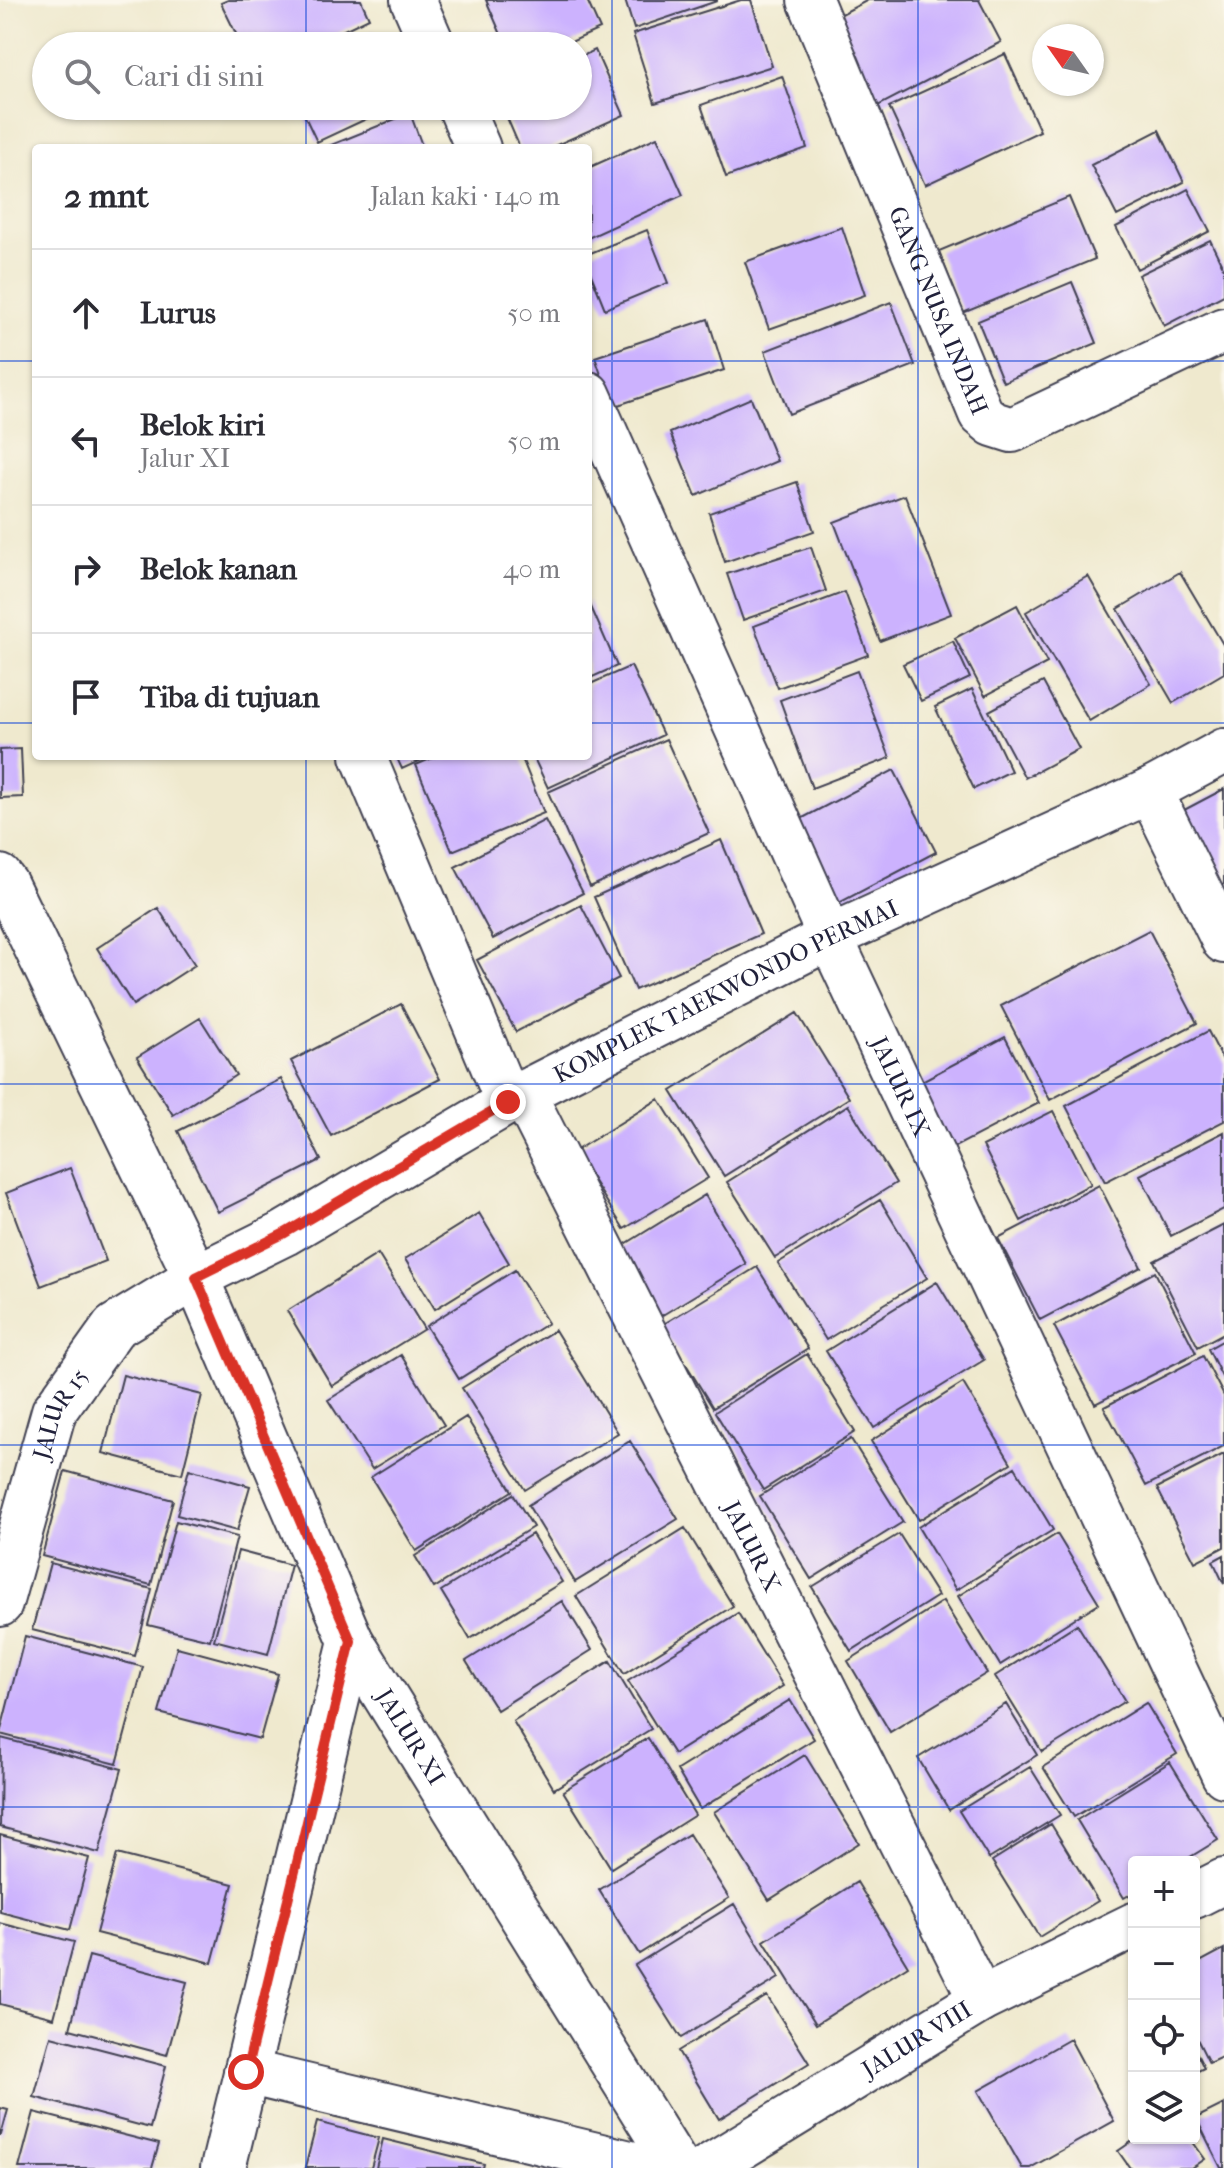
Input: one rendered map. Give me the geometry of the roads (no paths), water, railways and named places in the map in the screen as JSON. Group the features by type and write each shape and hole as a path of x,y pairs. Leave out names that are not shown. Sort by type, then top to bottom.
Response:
{"street":[{"path":"413,0 427,32"},
{"name":"GANG NUSA INDAH","path":"810,0 981,414 993,424 1012,430 1224,330"},
{"path":"466,120 476,144"},
{"name":"JALUR IX","path":"592,403 830,937 1224,1775"},
{"name":"KOMPLEK TAEKWONDO PERMAI","path":"196,1277 285,1233 516,1098 830,937 1150,791 1224,751"},
{"name":"JALUR X","path":"365,760 516,1098 981,2000"},
{"path":"1150,791 1224,941"},
{"name":"JALUR XI","path":"0,877 13,898 196,1277 351,1641 678,2168"},
{"name":"JALUR 15","path":"0,1604 54,1411 114,1327 196,1277"},
{"path":"223,2168 351,1641"},
{"path":"1200,1893 1224,1881"},
{"name":"JALUR VIII","path":"707,2168 981,2000 1128,1928"},
{"path":"246,2072 651,2168"}]}
